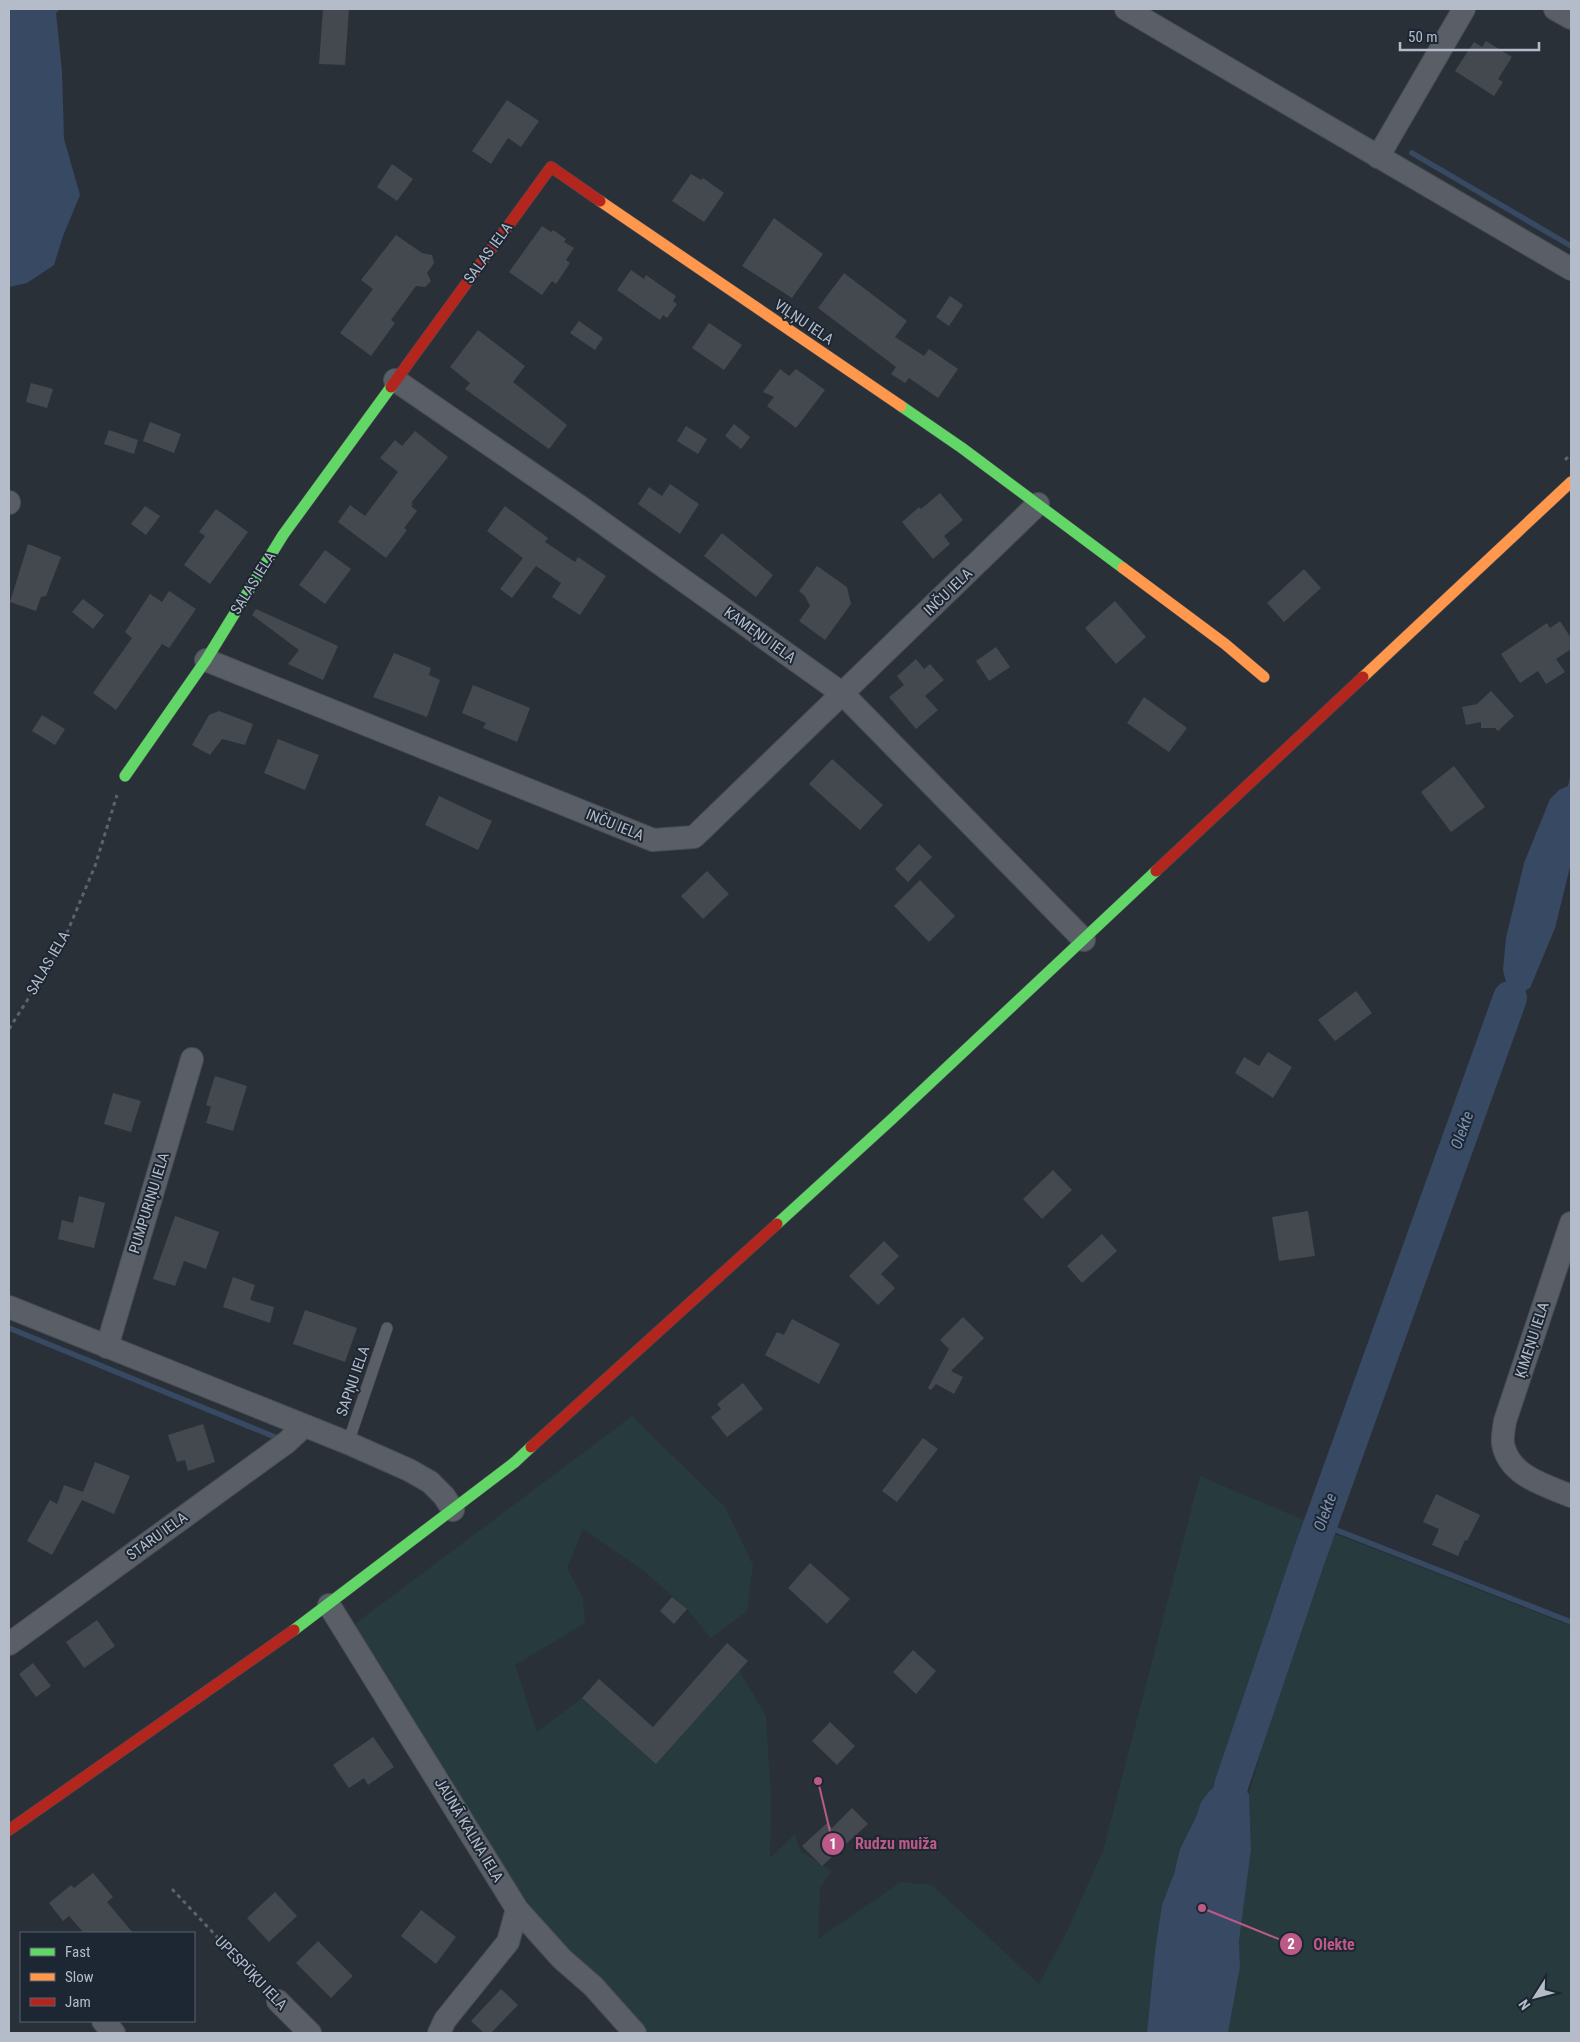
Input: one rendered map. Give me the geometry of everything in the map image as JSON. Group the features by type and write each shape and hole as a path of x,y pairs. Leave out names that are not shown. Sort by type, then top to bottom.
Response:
{"main road":[{"name":"SALAS IELA","path":"125,776 206,660 283,535 394,380 551,167"},
{"name":"VIĻŅU IELA","path":"551,167 962,448 1225,644 1264,677"},
{"path":"9,1830 329,1605 515,1462 886,1125 1571,482"}],"street":[{"path":"1126,9 1571,269"},
{"path":"1378,157 1464,9"},
{"path":"1555,9 1571,18"},
{"name":"KAMEŅU IELA","path":"394,380 579,506 843,694 1084,940"},
{"name":"INČU IELA","path":"206,660 653,840 694,837 1038,504"},
{"name":"PUMPURIŅU IELA","path":"107,1347 192,1060"},
{"name":"ĶIMEŅU IELA","path":"1571,1222 1505,1421 1502,1442 1507,1458 1516,1469 1528,1478 1571,1496"},
{"path":"9,1307 348,1443 430,1482 444,1496 453,1510"},
{"name":"STARU IELA","path":"9,1644 287,1442 304,1426"},
{"name":"JAUNĀ KALNA IELA","path":"329,1605 517,1909 562,1959 593,1986 635,2033"},
{"path":"440,2033 445,2020 508,1942 517,1909"},
{"name":"UPESPŪĶU IELA","path":"278,2001 310,2033"},
{"path":"103,2022 114,2033"}],"lane":[{"name":"SAPŅU IELA","path":"348,1443 387,1328"}],"path":[{"path":"1564,461 1571,454"},
{"name":"SALAS IELA","path":"9,1029 61,947 95,866 112,808 125,776"},
{"name":"UPESPŪĶU IELA","path":"172,1889 278,2001"}],"green space":[{"path":"632,1416 725,1507 753,1565 747,1611 711,1638 687,1609 644,1571 583,1529 567,1568 583,1598 585,1623 515,1665 537,1732 582,1698 656,1763 739,1670 766,1716 771,1798 770,1858 795,1834 800,1851 832,1871 820,1887 818,1939 901,1882 932,1885 1039,1984 1067,1931 1103,1851 1200,1476 1315,1525 1225,1782 1210,1790 1201,1802 1196,1817 1180,1849 1155,1951 1147,2033 646,2033 566,1952 499,1865 352,1626"},
{"path":"1323,1529 1571,1626 1571,2033 1228,2033 1240,1967 1239,1941 1251,1850 1249,1794"}],"water":[{"path":"9,9 60,9 56,13 62,71 64,139 80,195 63,236 54,265 27,283 9,287"},
{"path":"1571,772 1571,863 1555,928 1530,988 1510,998 1503,970 1506,938 1524,863 1550,799 1559,790 1568,786"},
{"path":"1225,1782 1239,1784 1249,1794 1251,1850 1239,1941 1240,1967 1228,2033 1147,2033 1155,1951 1162,1905 1174,1874 1180,1849 1196,1817 1201,1802 1210,1790"}],"building":[{"path":"323,9 349,9 345,65 319,64"},
{"path":"1486,41 1512,57 1498,79 1503,82 1494,96 1455,71 1474,42 1482,47"},
{"path":"507,100 539,121 521,147 508,138 491,164 472,151"},
{"path":"392,164 413,179 397,201 377,187"},
{"path":"691,174 701,180 703,178 724,193 704,222 672,201"},
{"path":"774,218 823,254 792,298 742,266"},
{"path":"542,226 551,232 553,230 566,239 564,242 574,248 566,260 570,263 556,284 552,281 542,295 509,272"},
{"path":"396,235 422,253 432,255 434,263 427,273 431,281 425,287 416,286 391,320 395,323 371,356 340,333 373,289 361,280"},
{"path":"631,270 644,279 646,275 676,296 673,301 677,304 667,318 663,315 660,320 617,290"},
{"path":"844,273 907,321 895,337 924,356 929,349 958,369 938,398 909,378 905,383 891,374 896,367 818,308"},
{"path":"950,296 963,305 949,326 936,317"},
{"path":"579,321 603,338 595,350 570,333"},
{"path":"709,323 742,345 724,370 692,348"},
{"path":"478,330 525,366 513,382 567,425 549,449 465,389 470,383 450,367"},
{"path":"780,369 789,376 796,369 825,390 796,428 767,406 774,397 763,392"},
{"path":"31,383 53,389 47,408 26,402"},
{"path":"150,422 181,434 174,453 143,441"},
{"path":"734,424 750,437 741,449 725,436"},
{"path":"686,426 707,439 698,454 677,441"},
{"path":"109,430 138,440 134,454 104,444"},
{"path":"415,431 448,457 411,503 413,504 411,506 417,511 404,528 407,530 386,558 338,522 350,505 365,516 398,472 380,458 395,440 402,446"},
{"path":"670,484 699,504 680,534 638,504 649,487 662,496"},
{"path":"940,493 963,520 944,536 950,544 933,559 902,522 919,507 921,509"},
{"path":"145,506 160,516 146,535 131,524"},
{"path":"505,506 548,538 545,542 575,562 578,557 606,576 580,615 552,597 561,583 536,566 512,598 500,589 523,558 487,531"},
{"path":"216,509 248,532 210,584 184,565 205,536 199,532"},
{"path":"722,533 773,575 756,597 704,556"},
{"path":"28,544 61,557 46,596 41,597 36,611 10,602"},
{"path":"325,550 351,569 325,604 299,585"},
{"path":"817,566 847,587 851,604 825,640 799,621 810,606 805,596 799,591"},
{"path":"1304,569 1321,588 1284,622 1267,603"},
{"path":"169,591 196,609 169,648 162,644 116,710 93,693 132,638 125,632 150,594 162,602"},
{"path":"83,599 104,615 93,629 72,612"},
{"path":"1115,601 1146,637 1116,664 1085,628"},
{"path":"256,609 338,646 323,680 288,664 299,650 252,615"},
{"path":"1560,621 1571,638 1571,649 1556,659 1565,672 1546,684 1538,671 1520,683 1501,654 1547,623 1550,628"},
{"path":"996,647 1010,667 989,681 976,661"},
{"path":"394,653 431,668 429,675 440,680 427,717 373,697"},
{"path":"916,659 924,669 930,664 944,680 925,696 938,710 916,729 889,697 904,685 897,676"},
{"path":"473,685 530,708 517,742 483,728 486,723 462,713"},
{"path":"1491,691 1514,716 1498,731 1495,728 1481,728 1481,722 1466,725 1462,707 1477,704"},
{"path":"1144,697 1187,728 1169,752 1127,723"},
{"path":"219,711 253,724 245,745 222,739 210,755 192,745 209,715"},
{"path":"42,715 65,729 55,745 32,731"},
{"path":"278,739 319,755 305,790 264,773"},
{"path":"832,759 883,805 860,830 809,784"},
{"path":"1454,766 1485,807 1451,832 1421,792"},
{"path":"439,796 492,821 478,850 425,825"},
{"path":"919,844 932,857 908,882 895,869"},
{"path":"707,871 729,894 703,919 681,896"},
{"path":"920,880 955,916 929,942 894,906"},
{"path":"1356,991 1372,1013 1335,1041 1318,1020"},
{"path":"1268,1052 1292,1067 1273,1098 1235,1073 1244,1057 1259,1066"},
{"path":"215,1076 247,1086 233,1131 206,1123 211,1107 206,1105"},
{"path":"113,1093 141,1101 131,1132 104,1124"},
{"path":"1053,1170 1072,1190 1042,1219 1023,1199"},
{"path":"79,1196 105,1203 94,1248 58,1239 62,1220 73,1223"},
{"path":"1308,1211 1315,1256 1279,1261 1272,1217"},
{"path":"175,1216 219,1232 206,1269 184,1261 175,1286 153,1279"},
{"path":"1102,1234 1117,1251 1082,1283 1067,1266"},
{"path":"884,1241 899,1256 881,1274 895,1288 878,1305 849,1276"},
{"path":"233,1277 255,1285 250,1300 274,1307 270,1323 223,1307"},
{"path":"305,1310 357,1328 345,1362 293,1344"},
{"path":"963,1317 984,1338 951,1371 963,1377 954,1394 936,1384 931,1390 928,1388 949,1349 940,1340"},
{"path":"792,1319 840,1344 819,1384 765,1355 777,1332 784,1335"},
{"path":"743,1383 763,1409 727,1437 711,1417 721,1409 717,1404"},
{"path":"203,1424 215,1462 188,1471 185,1460 177,1462 168,1435"},
{"path":"923,1438 938,1449 897,1502 882,1491"},
{"path":"95,1462 130,1476 114,1514 82,1500 52,1555 27,1541 50,1500 57,1504 64,1485 83,1492"},
{"path":"1436,1494 1480,1515 1458,1556 1432,1545 1439,1529 1423,1522"},
{"path":"810,1563 850,1599 827,1624 788,1588"},
{"path":"672,1597 687,1609 674,1624 660,1611"},
{"path":"97,1620 115,1646 84,1668 66,1642"},
{"path":"727,1643 748,1661 656,1764 582,1698 599,1679 653,1727"},
{"path":"913,1650 936,1671 916,1694 893,1672"},
{"path":"33,1663 51,1686 36,1697 19,1674"},
{"path":"830,1722 855,1746 837,1765 812,1741"},
{"path":"373,1737 394,1767 368,1785 364,1778 349,1788 333,1765"},
{"path":"852,1808 868,1824 822,1866 802,1846 827,1823 832,1828"},
{"path":"93,1873 113,1897 107,1902 132,1932 83,1932 69,1916 63,1921 49,1903 71,1885 74,1888"},
{"path":"275,1892 297,1916 269,1942 247,1918"},
{"path":"421,1910 456,1937 436,1964 401,1936"},
{"path":"318,1941 353,1976 331,1998 296,1963"},
{"path":"501,1989 518,2005 491,2033 484,2033 471,2021"}],"waterway":[{"path":"1412,153 1571,246"},
{"name":"Olekte","path":"1220,1829 1232,1783 1308,1559 1510,998"},
{"path":"9,1328 275,1437"},
{"path":"1321,1524 1571,1622"}],"traffic: fast":[{"path":"125,776 206,660 283,535 391,387"},
{"path":"901,406 962,448 1123,568"},
{"path":"777,1224 892,1119 1156,871"},
{"path":"294,1630 515,1462 531,1447"}],"traffic: slow":[{"path":"600,201 901,406"},
{"path":"1363,677 1571,482"},
{"path":"1123,568 1225,644 1264,677"}],"traffic: jam":[{"path":"391,387 551,167 600,201"},
{"path":"1156,871 1363,677"},
{"path":"531,1447 777,1224"},
{"path":"9,1830 294,1630"}],"place":[{"name":"Rudzu muiža","path":"818,1781"},
{"name":"Olekte","path":"1202,1908"}]}
